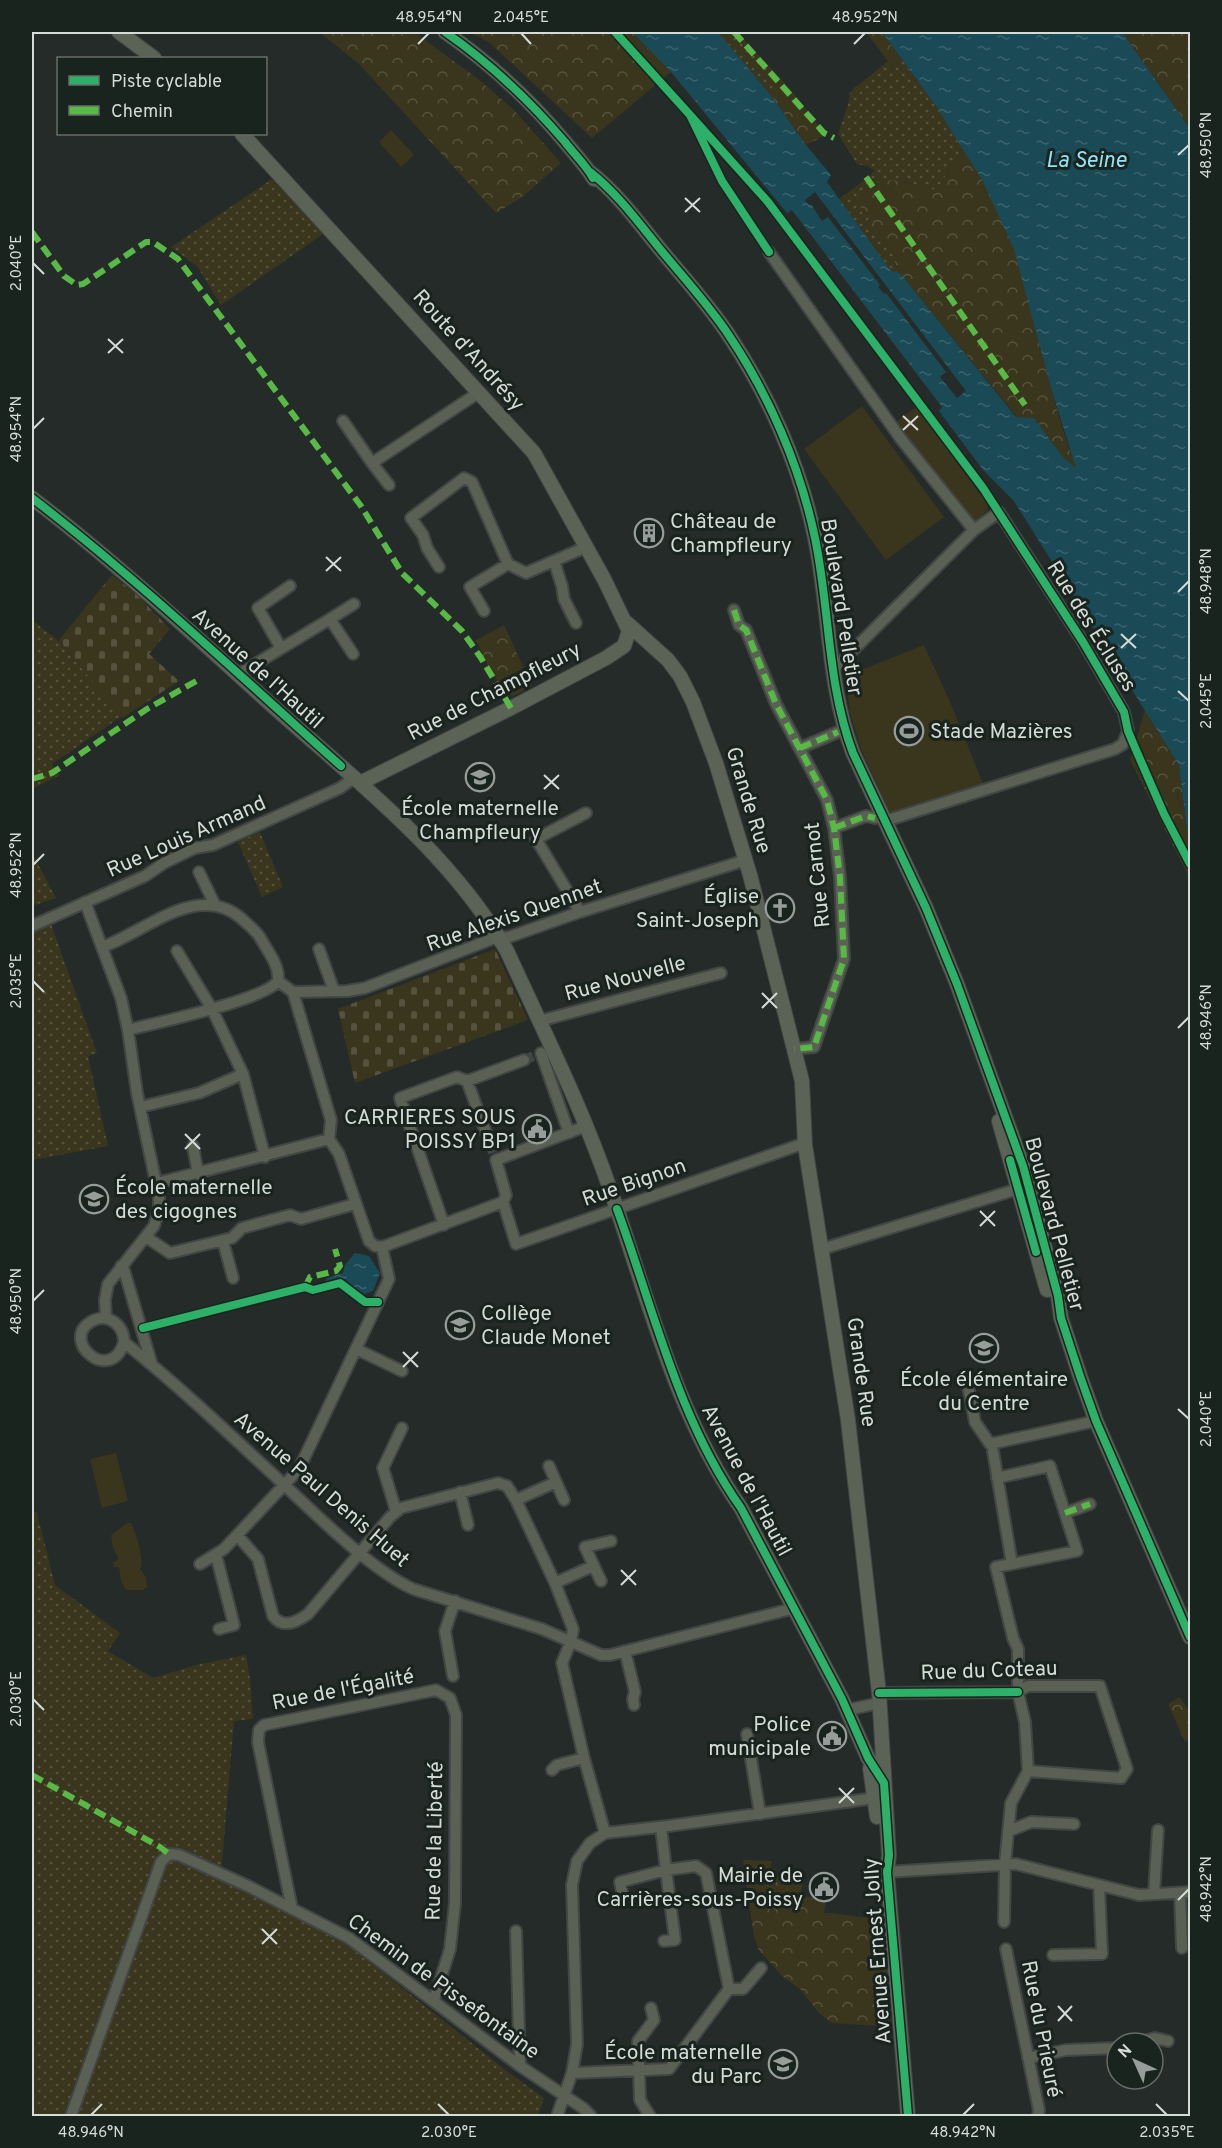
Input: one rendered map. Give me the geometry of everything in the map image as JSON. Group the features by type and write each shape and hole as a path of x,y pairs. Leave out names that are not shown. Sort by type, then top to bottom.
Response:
{"street":[{"path":"119,32 153,57"},
{"name":"Boulevard Pelletier","path":"445,32 492,67 523,96 590,172 604,183 721,325 737,349 777,424 794,462 815,539 833,670 844,729 880,820"},
{"name":"Route d'Andrésy","path":"243,135 539,460 627,623"},
{"name":"Boulevard Pelletier","path":"590,172 599,188 722,338 744,371 773,427 801,501 810,540 832,708 838,732 856,779 926,908 957,984 1014,1138 1023,1186 1058,1296 1061,1318 1096,1421 1191,1637"},
{"path":"769,252 902,439 974,530 833,670"},
{"path":"372,463 478,393"},
{"path":"343,421 389,485"},
{"path":"440,567 411,518 464,478 472,482 508,564 526,573 586,547"},
{"name":"Avenue de l'Hautil","path":"32,498 69,527 238,674 420,839 449,870 500,939 539,1021 543,1053 569,1133"},
{"name":"Rue des Écluses","path":"834,828 866,816 880,820 1115,749 1123,744 1128,731 1124,712 1083,642 999,512 974,530"},
{"path":"554,561 564,600 576,623"},
{"path":"484,611 470,587 508,564"},
{"path":"281,648 258,608 290,586"},
{"path":"238,674 354,604"},
{"name":"Rue Carnot","path":"734,610 739,625 746,630 776,704 827,800 834,828 840,877 844,959 814,1047 794,1049"},
{"path":"330,619 353,654"},
{"path":"622,648 629,637 627,623"},
{"name":"Grande Rue","path":"627,623 672,664 693,702 716,763 746,860 802,1081 805,1143 848,1420 879,1698 884,1783"},
{"path":"622,648 637,640 645,640"},
{"name":"Rue de Champfleury","path":"357,781 511,708 622,648"},
{"path":"800,748 838,732"},
{"name":"Rue Louis Armand","path":"32,926 145,876 164,863 195,848 213,845 357,781"},
{"path":"579,912 536,839 586,813"},
{"name":"Rue Alexis Quennet","path":"293,992 365,988 415,971 492,939 500,939 746,860"},
{"path":"199,872 215,905"},
{"path":"85,902 121,998 140,1107 157,1183 159,1210 154,1226 113,1276 106,1291 106,1318 92,1321 83,1332 82,1346 97,1360 110,1359 119,1353 124,1342"},
{"path":"102,947 126,938 172,912 191,906 215,905 234,913 258,935 278,973 278,981 271,989 212,1009 128,1030"},
{"path":"319,949 334,991"},
{"path":"177,951 212,1009 243,1074 265,1156"},
{"name":"Rue Nouvelle","path":"539,1021 721,973"},
{"path":"278,981 293,992 331,1120 329,1139 339,1154 369,1241 375,1246 382,1247 503,1202 506,1195 494,1156 586,1126"},
{"name":"Avenue de l'Hautil","path":"543,1053 586,1126 617,1209 657,1330 685,1402 721,1479 741,1508 795,1608 847,1710 868,1758"},
{"path":"444,1225 400,1098 457,1077 467,1081 524,1060"},
{"path":"140,1107 199,1093 243,1074"},
{"path":"467,1081 487,1135"},
{"path":"157,1183 329,1139"},
{"name":"Rue Bignon","path":"503,1202 516,1244 805,1143"},
{"path":"193,1146 198,1174"},
{"path":"822,1249 1023,1186"},
{"path":"146,1237 171,1253 223,1241 232,1238 242,1228 290,1215 301,1219 355,1204"},
{"path":"223,1241 233,1278"},
{"path":"201,1564 216,1555 237,1535 299,1468 389,1279 382,1247"},
{"path":"121,1266 153,1365"},
{"name":"Avenue Paul Denis Huet","path":"106,1318 112,1320 122,1330 124,1342 153,1365 360,1552 400,1583 413,1589 542,1629 601,1655 610,1655 795,1608"},
{"path":"356,1349 402,1371"},
{"path":"968,1386 975,1422 990,1444 1096,1421"},
{"path":"396,1511 383,1468 402,1428"},
{"path":"993,1451 1012,1564"},
{"path":"549,1466 564,1500"},
{"path":"997,1478 1050,1466 1077,1551 996,1567 1013,1638 1018,1649 1018,1692 1025,1722 1028,1771 1011,1803 1005,1864 1004,1922"},
{"path":"516,1500 556,1482"},
{"path":"237,1535 258,1559 273,1616 278,1623 283,1624 299,1620 308,1614 396,1511 460,1492 503,1483 511,1490 516,1500 555,1583 573,1629 562,1663 584,1758 605,1833"},
{"path":"460,1492 468,1526"},
{"path":"1065,1513 1090,1504"},
{"path":"601,1581 585,1547 611,1541"},
{"path":"216,1555 234,1625 219,1629"},
{"path":"555,1583 593,1566"},
{"path":"453,1676 445,1631 454,1602"},
{"path":"625,1651 635,1692 634,1705"},
{"name":"Rue du Coteau","path":"847,1710 879,1698 1018,1692 1029,1686 1100,1686 1127,1769 1121,1778 1028,1771"},
{"name":"Rue de l'Égalité","path":"292,1909 260,1753 259,1730 264,1725 436,1690"},
{"name":"Rue de la Liberté","path":"434,2000 450,1950 455,1903 456,1715 450,1698 436,1690"},
{"path":"747,1734 760,1814"},
{"path":"552,1770 557,1765 584,1758"},
{"path":"868,1758 884,1783"},
{"name":"Avenue Ernest Jolly","path":"868,1758 883,1860 887,1872"},
{"name":"Avenue Ernest Jolly","path":"884,1783 889,1855 887,1872 908,2116"},
{"path":"557,2116 573,2073 577,2044 572,1885 577,1862 590,1843 605,1833 875,1798"},
{"path":"1009,1830 1032,1822 1074,1824"},
{"path":"661,1827 675,1940 664,1941"},
{"path":"1154,1894 1158,1830"},
{"name":"Chemin de Pissefontaine","path":"70,2116 161,1862 169,1854 189,1859 248,1886 349,1938 591,2116"},
{"path":"887,1872 1016,1864 1139,1895 1185,1893 1182,1948"},
{"path":"573,2073 669,2069 729,1989 706,1873 696,1866 666,1870 620,1882 622,1892"},
{"path":"1053,1955 1102,1954 1099,1885"},
{"path":"516,1931 520,2066"},
{"name":"Rue du Prieuré","path":"1006,1949 1039,2110 1038,2116"},
{"path":"729,1989 743,1989 761,1968"},
{"path":"650,2116 640,2100 638,2041 654,2020 651,2008"},
{"path":"1028,2058 1066,2050 1105,2048"}],"green space":[{"path":"319,32 414,32 477,78 513,109 561,163 522,197 496,213 359,64"},
{"path":"470,32 632,32 671,72 592,138 490,43"},
{"path":"718,32 737,32 791,90 769,93"},
{"path":"866,32 882,32 903,61 893,68"},
{"path":"1122,32 1190,32 1190,129"},
{"path":"888,61 893,68 903,61 936,106 965,152 951,165 938,190 925,189 905,181 854,198 898,259 894,263 900,273 891,271 839,199 870,176 874,170 857,164 838,134 850,92"},
{"path":"791,90 826,135 806,145 769,93"},
{"path":"391,130 414,155 401,167 379,142"},
{"path":"965,152 993,200 1015,251 1051,388 1077,469 1063,457 1034,418 1017,417 900,273 894,262 898,259 854,198 873,185 891,180 938,190 951,165"},
{"path":"272,179 326,232 221,305 197,266 171,247"},
{"path":"862,406 944,517 886,560 804,449"},
{"path":"916,407 988,505 988,510 976,520 970,519 896,422"},
{"path":"112,575 137,595 170,629 149,654 179,681 122,718 59,640"},
{"path":"32,620 59,641 122,716 52,764 60,775 32,789"},
{"path":"504,625 532,686 512,697 492,674 476,640"},
{"name":"Stade Mazières","path":"924,645 984,786 890,813 861,749 850,713 846,676"},
{"path":"1145,710 1179,765 1187,831 1190,837 1190,879 1130,760"},
{"path":"260,832 283,887 262,897 238,842"},
{"path":"32,853 56,898 32,906"},
{"path":"51,924 97,1053 88,1056 108,1146 32,1160 32,932"},
{"path":"495,949 528,1020 355,1083 338,1009"},
{"path":"116,1453 128,1501 102,1508 90,1459"},
{"path":"32,1509 37,1513 55,1585 120,1633 108,1651 153,1678 196,1665 246,1655 253,1719 234,1721 221,1874 297,1914 347,1944 544,2098 538,2116 32,2116"},
{"path":"127,1523 131,1523 139,1546 140,1569 146,1577 147,1587 143,1590 126,1590 121,1581 119,1567 114,1567 113,1562 117,1561 118,1557 113,1548 111,1535"},
{"path":"1180,1697 1190,1713 1190,1739 1185,1742 1168,1704"},
{"path":"743,1860 772,1861 770,1867 776,1869 775,1876 803,1883 800,1895 826,1901 824,1913 885,1919 891,2020 879,2026 832,2023 819,2013 800,1989 782,1976 759,1950 754,1937"}],"water":[{"name":"La Seine","path":"632,32 718,32 769,93 806,145 831,175 827,182 891,271 900,273 1016,417 1034,418 1063,457 1076,468 1051,388 1014,249 982,180 936,106 882,32 1122,32 1190,129 1190,837 1187,831 1179,765 1014,501 983,470 939,411 942,407 792,210 787,213 671,72","holes":["815,192 966,391 957,398 940,377 946,372 886,293 884,294 878,287 880,285 828,217 822,221 811,204 809,205 805,200"]},
{"path":"355,1253 369,1256 380,1273 373,1291 364,1294 356,1290 345,1279 328,1284 325,1281 327,1278 343,1273 345,1265"}],"tunnel":[{"path":"524,1060 536,1055"},
{"path":"487,1135 493,1153"}],"marked path":[{"path":"734,32 824,133 834,138"},
{"path":"866,177 1025,405"},
{"path":"32,232 64,276 77,285 83,284 146,242 153,242 178,259 361,506 402,573 462,631 511,708"},
{"path":"734,610 739,625 746,630 776,704 827,800 834,828 840,877 844,959 814,1047 794,1049"},
{"path":"32,779 52,773 147,709 198,680"},
{"path":"800,748 838,732"},
{"path":"834,828 866,816 875,818"},
{"path":"305,1287 310,1277 336,1271 340,1266 335,1249"},
{"path":"1065,1513 1090,1504"},
{"path":"32,1775 169,1854"}],"cycle path":[{"path":"445,32 478,56 523,97 565,142 593,178"},
{"path":"615,32 690,115 722,181 769,252"},
{"path":"690,115 768,202 983,488 1083,642 1124,712 1128,731 1136,750 1164,814 1190,864"},
{"path":"590,172 627,208 720,323 757,381 792,458 815,538 838,700 853,753 926,908 957,984 1023,1166 1058,1296 1061,1318 1096,1421 1190,1637"},
{"path":"32,498 112,562 341,766"},
{"path":"1010,1160 1036,1252"},
{"path":"617,1209 669,1363 700,1438 741,1508 842,1699 868,1758 884,1783 889,1855 887,1872 908,2116"},
{"path":"143,1328 305,1287 313,1290 340,1283 365,1302 378,1302"},
{"path":"879,1693 1018,1692"}],"place":[{"name":"Château de Champfleury","path":"649,533"},
{"name":"Stade Mazières","path":"909,731"},
{"name":"École maternelle Champfleury","path":"480,777"},
{"name":"Église Saint-Joseph","path":"780,908"},
{"name":"CARRIERES SOUS POISSY BP1","path":"537,1129"},
{"name":"École maternelle des cigognes","path":"94,1199"},
{"name":"Collège Claude Monet","path":"460,1325"},
{"name":"École élémentaire du Centre","path":"984,1348"},
{"name":"Police municipale","path":"832,1736"},
{"name":"Mairie de Carrières-sous-Poissy","path":"824,1887"},
{"name":"École maternelle du Parc","path":"783,2064"}]}
